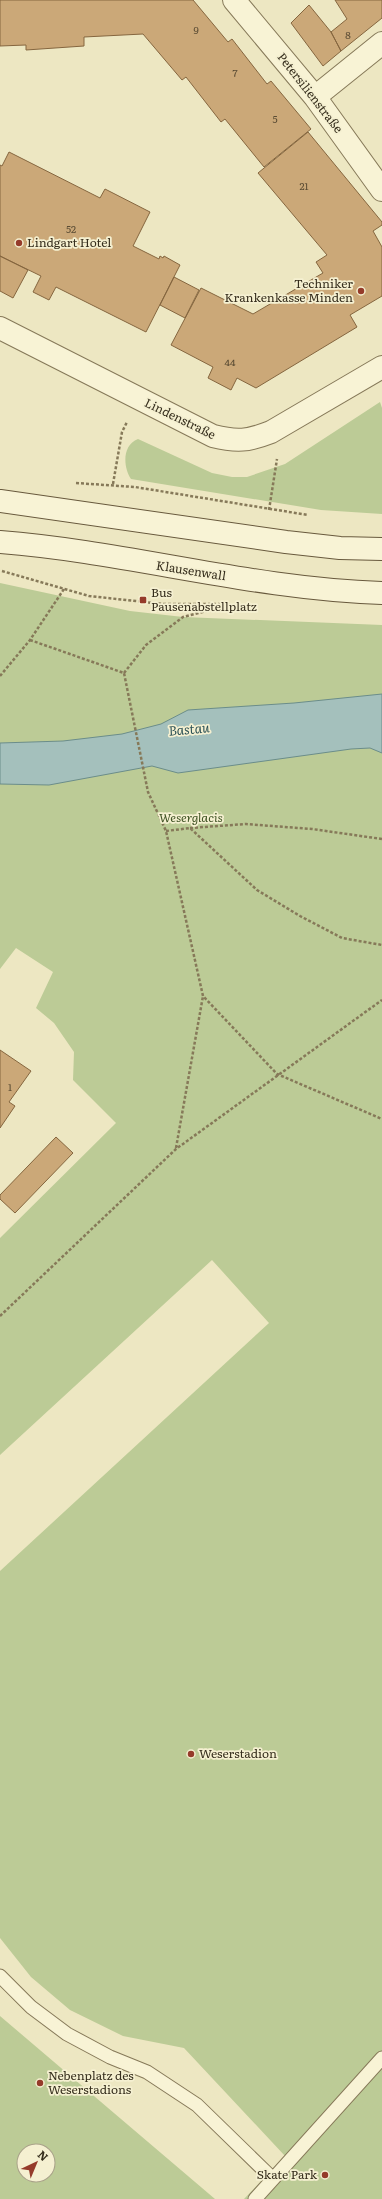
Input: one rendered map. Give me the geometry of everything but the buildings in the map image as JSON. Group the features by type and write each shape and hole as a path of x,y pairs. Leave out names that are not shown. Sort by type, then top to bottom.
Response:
{"main road":[{"name":"Petersilienstraße","path":"234,0 315,97 382,190"},
{"path":"315,97 382,43"},
{"name":"Lindenstraße","path":"0,328 213,436 234,441 253,439 271,432 382,367"},
{"path":"0,501 286,542 340,548 382,549"},
{"name":"Klausenwall","path":"0,542 80,552 280,585 382,593"}],"lane":[{"path":"0,1976 31,2007 67,2034 110,2057 147,2072 197,2105 272,2178"},
{"path":"255,2199 272,2178 382,2058"}],"path":[{"path":"113,484 122,432 139,399"},
{"path":"269,510 277,457 271,432"},
{"path":"70,482 113,484 313,516"},
{"path":"0,570 89,596 163,604 234,604 183,617 146,645 124,673"},
{"path":"0,676 30,640 64,589"},
{"path":"30,640 124,673"},
{"path":"124,673 148,792 166,831 203,996 176,1149"},
{"path":"166,831 246,824 312,829 382,839"},
{"path":"190,828 257,890 288,909 342,938 382,945"},
{"path":"203,996 277,1074 382,1119"},
{"path":"0,1316 176,1149 277,1074 382,1000"}],"green space":[{"path":"380,402 382,408 382,514 321,510 131,479 126,469 125,463 129,446 138,439 212,473 232,477 247,477 285,464"},
{"name":"Weserglacis","path":"0,583 130,611 183,617 382,625 382,2199 244,2199 285,2156 184,2048 123,2036 70,2010 31,1977 0,1938 0,1571 269,1323 212,1260 0,1455 0,1238 116,1123 73,1080 74,1052 54,1023 36,1008 53,972 16,948 0,969"},
{"name":"Nebenplatz des Weserstadions","path":"0,2016 215,2199 0,2199"}],"water":[{"name":"Bastau","path":"382,694 382,753 370,748 351,749 178,773 152,766 49,785 0,784 0,743 63,741 122,734 161,724 188,710 294,703"}],"place":[{"name":"Lindgart Hotel","path":"19,243"},
{"name":"Techniker Krankenkasse Minden","path":"361,291"},
{"name":"Bus Pausenabstellplatz","path":"143,600"},
{"name":"Weserstadion","path":"191,1754"},
{"name":"Nebenplatz des Weserstadions","path":"40,2083"},
{"name":"Skate Park","path":"325,2175"}]}
